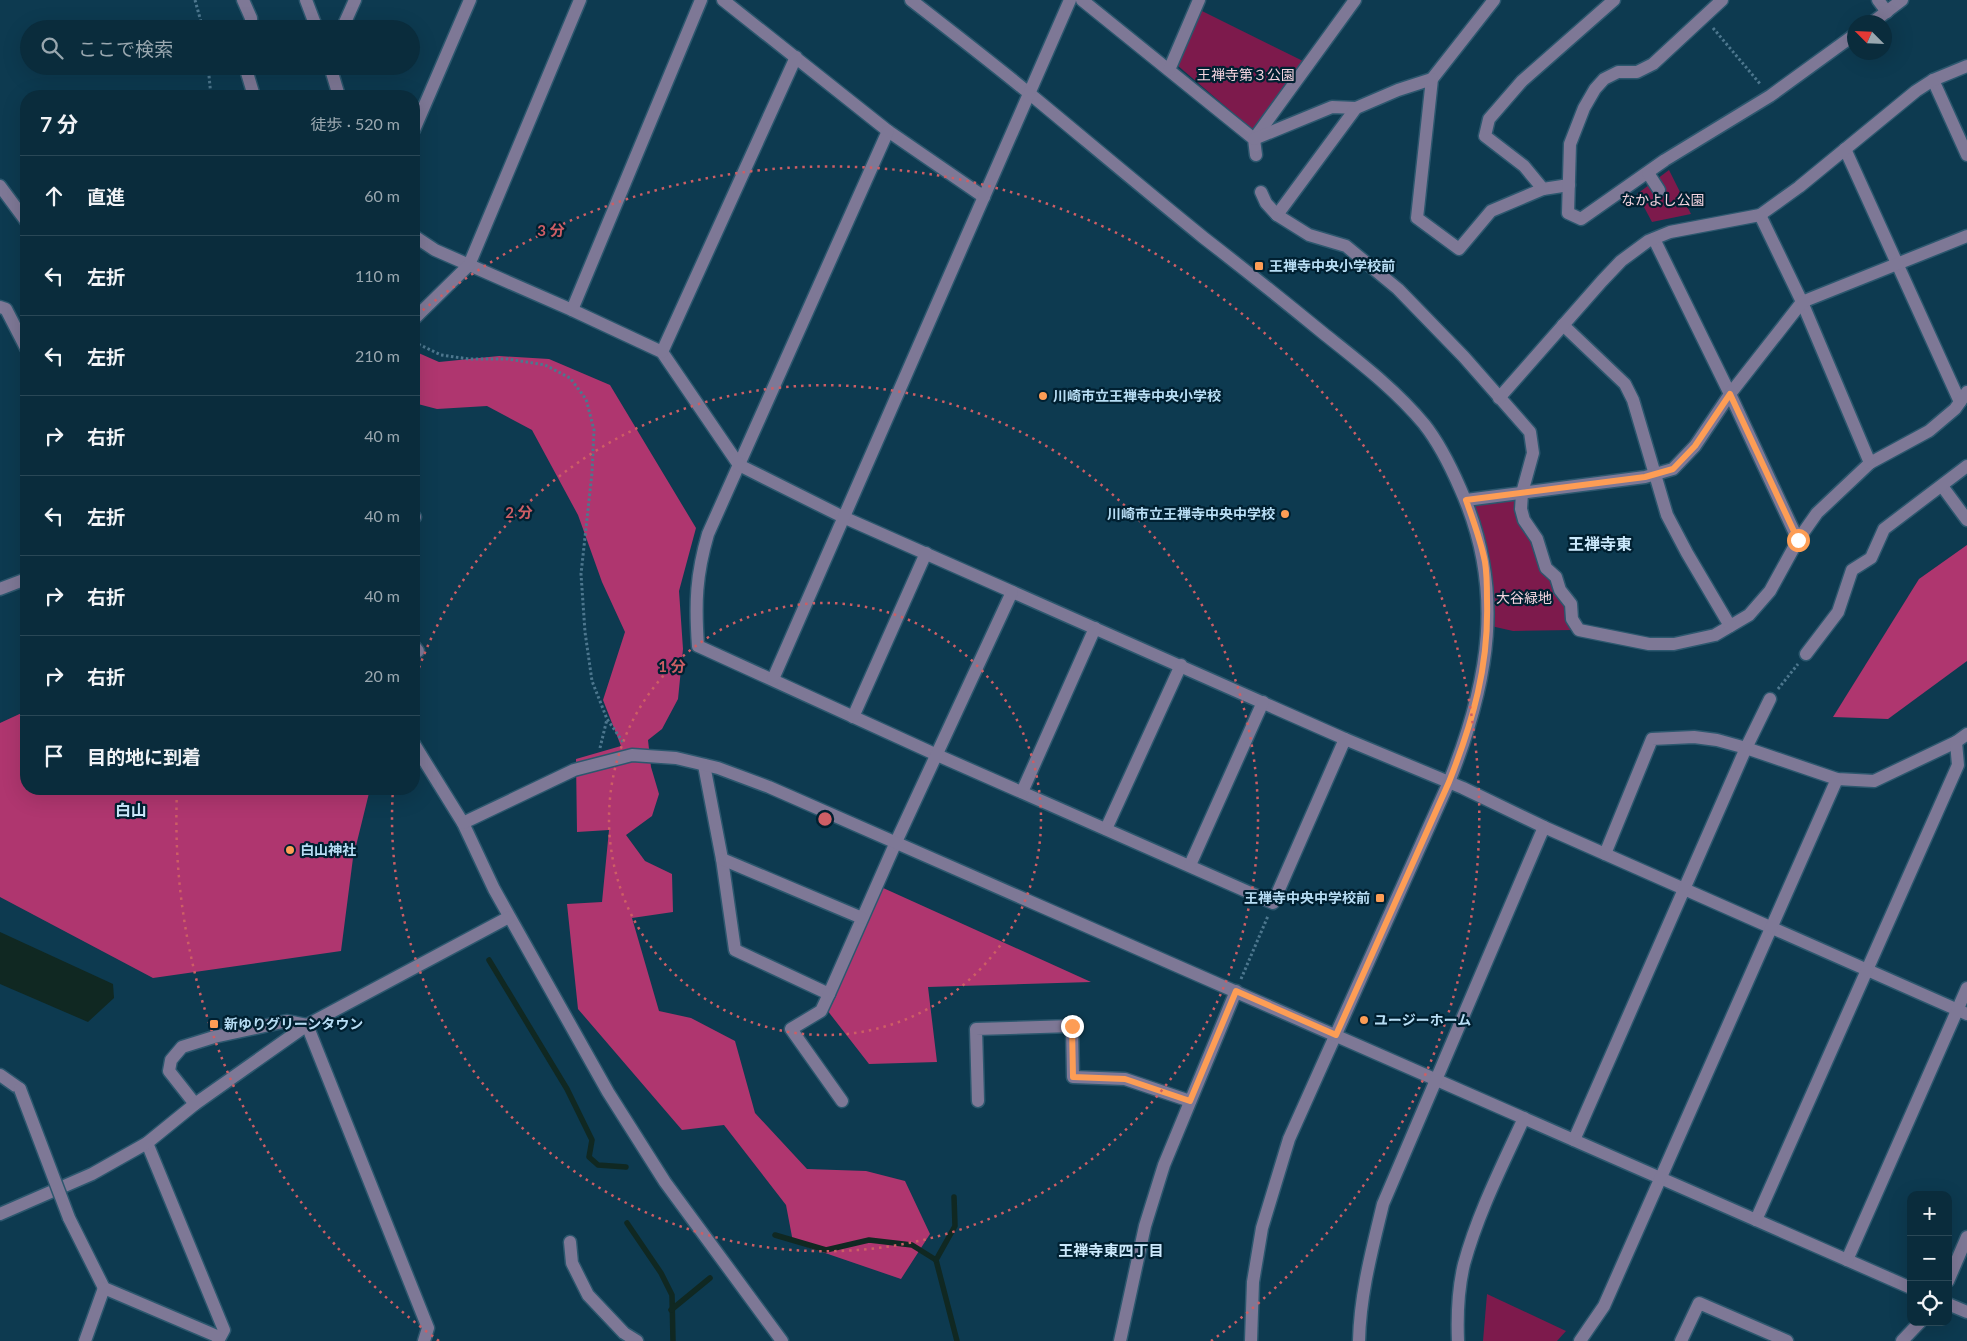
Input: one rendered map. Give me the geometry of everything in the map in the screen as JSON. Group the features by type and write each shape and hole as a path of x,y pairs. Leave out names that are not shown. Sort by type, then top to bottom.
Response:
{"street":[{"path":"243,0 251,20"},
{"path":"306,0 314,20"},
{"path":"346,20 356,0"},
{"path":"420,116 470,0"},
{"path":"420,313 469,265 580,0"},
{"path":"572,310 701,0"},
{"path":"724,0 888,131 984,197"},
{"path":"911,0 1029,93 1200,234 1364,365 1396,394 1425,425 1448,461 1466,500 1477,531 1485,564 1488,628 1480,692 1449,782 1289,1139 1262,1228 1253,1282 1251,1341"},
{"path":"773,679 842,517 1070,0"},
{"path":"1082,0 1254,139"},
{"path":"1168,70 1199,0"},
{"path":"1256,155 1254,139 1355,0"},
{"path":"1494,0 1432,80 1417,218 1459,249 1491,211 1543,189 1569,185"},
{"path":"1543,189 1524,166 1485,136 1489,119 1522,81 1614,0"},
{"path":"1722,0 1705,18 1653,64 1636,72 1618,72 1604,79 1595,89 1584,108 1570,144 1568,213 1581,220 1672,156 1770,96 1847,40"},
{"path":"1878,0 1887,12"},
{"path":"1883,15 1902,0"},
{"path":"662,352 796,57"},
{"path":"1499,398 1621,262 1654,239 1670,232 1760,215 1799,187 1916,91 1933,80 1967,66"},
{"path":"248,75 252,90"},
{"path":"333,75 337,90"},
{"path":"1254,139 1332,107 1356,108 1398,90 1432,80"},
{"path":"1933,80 1967,155"},
{"path":"1277,215 1356,108"},
{"path":"888,131 708,534 700,561 695,605 698,646 937,755 1273,903 1345,739"},
{"path":"1261,192 1266,202 1277,215 1309,235 1346,246 1398,289 1464,357 1530,432 1532,453 1520,509 1524,520 1537,539 1546,568 1556,577 1560,590 1571,604 1572,619 1579,630 1649,644 1674,644 1715,635 1749,615 1770,591 1798,540 1817,513 1870,463 1929,431 1955,409 1963,397 1897,264 1845,149"},
{"path":"1648,173 1659,190"},
{"path":"0,186 20,214"},
{"path":"1760,215 1802,302 1870,463"},
{"path":"1466,500 1654,475 1673,469 1695,446 1730,394 1802,302 1967,236"},
{"path":"1654,239 1730,394 1798,540"},
{"path":"420,240 435,250 662,352 739,465 842,517 1345,739 1449,782 1544,828 1962,1012"},
{"path":"0,307 6,309 20,336"},
{"path":"1563,325 1625,384 1633,400 1667,514 1687,553 1730,626"},
{"path":"1806,654 1838,612 1852,570 1871,558 1884,529 1967,466"},
{"path":"1942,486 1967,520"},
{"path":"853,717 926,553"},
{"path":"0,589 20,581"},
{"path":"842,1101 791,1029 821,1011 896,842 1012,592"},
{"path":"1022,792 1095,628"},
{"path":"1106,829 1181,665"},
{"path":"1574,1140 1746,748 1770,699"},
{"path":"1190,866 1263,702"},
{"path":"1606,854 1652,739 1694,737 1746,748 1837,779 1874,781 1956,742 1967,734"},
{"path":"1756,1220 1958,765 1956,742"},
{"path":"420,754 463,823 509,917 608,1092 665,1182 782,1341"},
{"path":"463,823 574,770 596,763 632,755 676,758 704,765 769,787 896,842 1907,1286"},
{"path":"704,765 722,858 734,950 828,994"},
{"path":"1580,1341 1604,1306 1837,779"},
{"path":"1359,1341 1360,1313 1368,1267 1383,1204 1544,828"},
{"path":"722,858 862,918"},
{"path":"0,1214 92,1174 147,1143 196,1104 307,1025 509,917"},
{"path":"1846,1260 1962,1012 1967,988"},
{"path":"1120,1341 1145,1226 1164,1165 1236,991"},
{"path":"196,1104 169,1071 171,1060 182,1047 214,1037 287,1021 307,1025"},
{"path":"307,1025 428,1328 424,1341"},
{"path":"978,1101 976,1029 1072,1026 1073,1077 1125,1079 1190,1101"},
{"path":"0,1075 20,1089 69,1218 104,1288 218,1339 224,1330 147,1143"},
{"path":"1458,1341 1457,1315 1464,1266 1481,1212 1524,1118"},
{"path":"1952,1272 1967,1237"},
{"path":"570,1242 572,1263 588,1294 624,1332 638,1341"},
{"path":"85,1341 104,1288"},
{"path":"1681,1341 1699,1303 1787,1341"},
{"path":"1952,1306 1967,1312"},
{"path":"1902,1341 1916,1326"}],"path":[{"path":"195,0 201,20"},
{"path":"1705,18 1770,96"},
{"path":"209,75 210,90"},
{"path":"420,345 441,355 469,359 508,359 545,365 570,378 586,399 594,430 592,473 581,574 585,632 592,681 607,718 632,755"},
{"path":"1770,699 1806,654"},
{"path":"596,763 607,718"},
{"path":"1236,991 1273,903"}],"green space":[{"name":"王禅寺第３公園","path":"1200,10 1305,62 1253,130 1177,65"},
{"name":"なかよし公園","path":"1669,170 1691,214 1652,222 1637,194"},
{"name":"大谷緑地","path":"1519,494 1553,579 1567,606 1573,630 1513,631 1491,626 1470,502"},
{"path":"1487,1294 1566,1331 1557,1341 1483,1341"}],"shaded area":[{"path":"420,354 439,362 499,356 549,359 610,385 696,528 679,591 683,649 678,699 662,729 648,740 651,767 659,794 652,816 626,835 645,861 672,874 673,912 632,918 659,1011 691,1018 735,1041 755,1113 807,1169 866,1171 905,1181 930,1234 901,1279 793,1242 786,1205 724,1125 682,1130 578,1009 567,904 602,902 609,830 577,832 576,759 621,746 603,700 625,632 602,582 578,515 532,430 487,406 437,409 420,405"},
{"path":"1967,545 1967,661 1888,719 1833,717 1919,579"},
{"path":"20,714 20,795 369,795 353,858 341,951 153,978 0,897 0,723"},
{"path":"881,887 1091,982 928,987 937,1062 869,1064 827,1010"},
{"path":"0,932 113,984 114,998 88,1022 0,984"}],"waterway":[{"path":"489,960 567,1089 592,1140 589,1157 598,1165 626,1167"},
{"path":"936,1260 955,1226 954,1197"},
{"path":"627,1223 661,1273 672,1295 673,1341"},
{"path":"775,1235 826,1250 869,1240 912,1245 936,1260 957,1341"},
{"path":"671,1310 710,1278"}],"place":[{"name":"王禅寺中央小学校前","path":"1259,266"},
{"name":"川崎市立王禅寺中央小学校","path":"1043,396"},
{"name":"川崎市立王禅寺中央中学校","path":"1285,514"},
{"name":"白山神社","path":"290,850"},
{"name":"王禅寺中央中学校前","path":"1380,898"},
{"name":"ユージーホーム","path":"1364,1020"},
{"name":"新ゆりグリーンタウン","path":"214,1024"}],"district":[{"name":"王禅寺東","path":"1600,544"},
{"name":"白山","path":"131,810"},
{"name":"王禅寺東四丁目","path":"1111,1251"}],"route":[{"path":"1072,1026 1073,1077 1125,1079 1190,1101 1236,991 1336,1035 1449,782 1471,723 1480,692 1488,628 1485,564 1477,531 1466,500 1645,477 1673,469 1695,446 1730,394 1798,540"}]}
